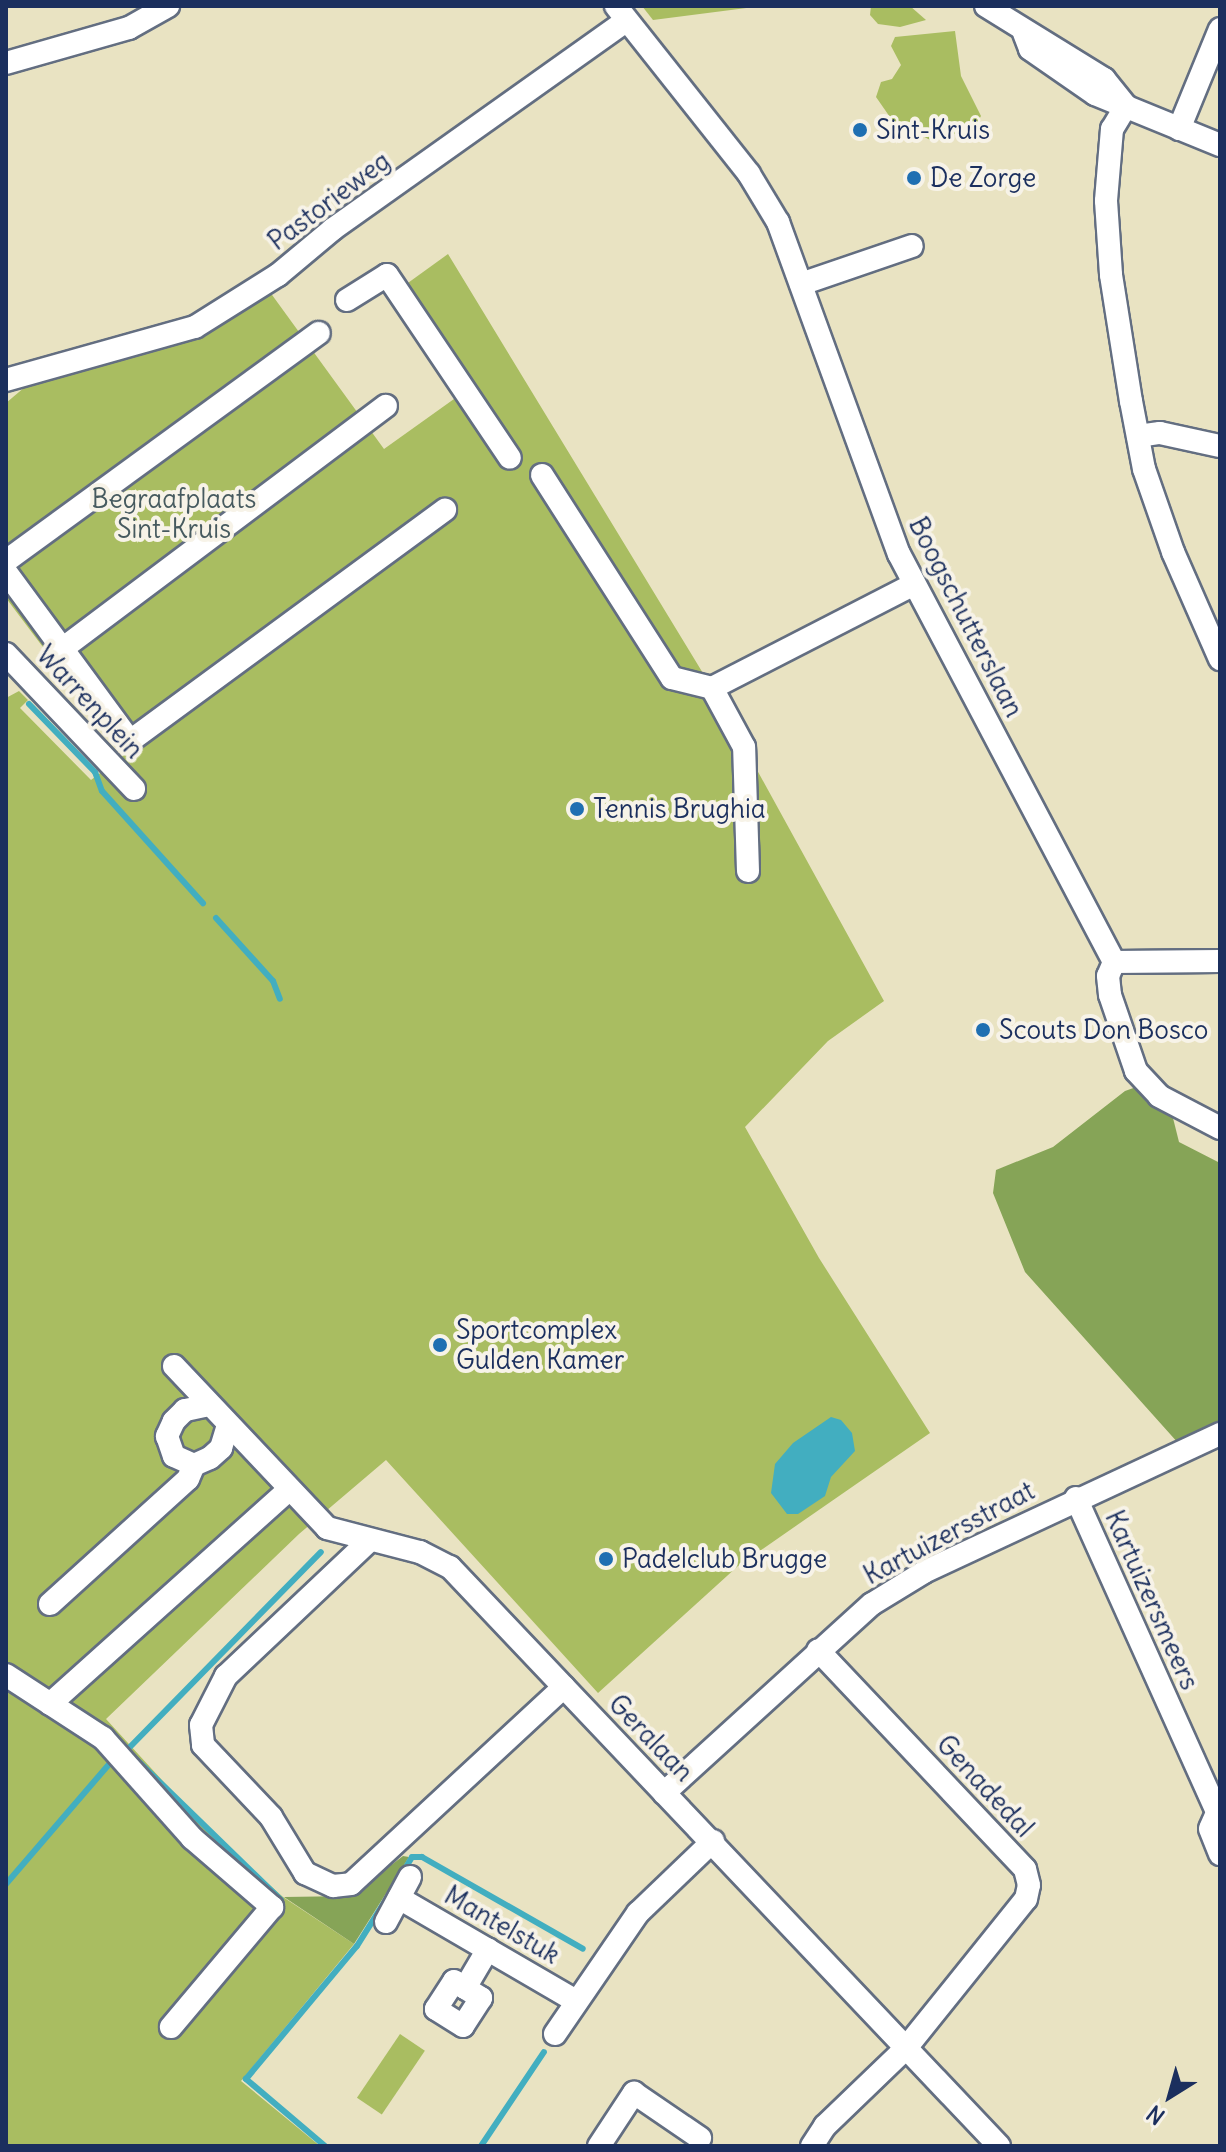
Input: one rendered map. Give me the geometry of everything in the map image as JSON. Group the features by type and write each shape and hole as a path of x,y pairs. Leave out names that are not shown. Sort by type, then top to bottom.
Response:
{"street":[{"path":"6,63 129,28 168,6"},
{"path":"986,6 1024,33 1030,49 1095,94 1220,145"},
{"name":"Boogschutterslaan","path":"621,13 751,177 778,222 870,486 914,584 1114,962"},
{"name":"Pastorieweg","path":"17,379 195,327 278,275 333,229 621,13"},
{"path":"1179,129 1220,29"},
{"path":"1126,106 1112,129 1106,201 1111,275 1138,436 1173,552 1220,659"},
{"path":"801,284 912,246"},
{"path":"347,300 387,275 510,458"},
{"path":"6,561 319,333"},
{"path":"62,649 386,406"},
{"path":"1138,436 1160,433 1220,446"},
{"path":"542,475 672,678 712,688 914,584"},
{"path":"6,572 130,741 445,510"},
{"name":"Warrenplein","path":"6,654 134,789"},
{"path":"712,688 744,747 748,871"},
{"path":"1220,961 1114,962 1108,976 1110,995 1136,1071 1159,1096 1220,1128"},
{"path":"50,1604 188,1479 194,1465 221,1448 228,1425 174,1366"},
{"path":"194,1465 174,1456 167,1436 185,1410 209,1405"},
{"name":"Geralaan","path":"228,1425 287,1491 327,1528 420,1552 450,1567 999,2146"},
{"name":"Kartuizersstraat","path":"664,1793 872,1604 924,1572 1076,1498 1220,1434"},
{"path":"50,1704 287,1491"},
{"name":"Kartuizersmeers","path":"1076,1498 1218,1816 1210,1829 1220,1854"},
{"path":"369,1541 226,1676 201,1725 203,1745 271,1817 305,1873 333,1886 351,1884 564,1687"},
{"name":"Genadedal","path":"812,2146 825,2126 906,2048 1026,1899 1029,1885 1025,1869 818,1650"},
{"path":"6,1675 103,1738 192,1838 272,1907 171,2027"},
{"path":"555,2034 638,1913 713,1841"},
{"path":"386,1922 410,1877"},
{"name":"Mantelstuk","path":"399,1898 576,2001"},
{"path":"465,1988 488,1949"},
{"path":"599,2146 634,2093 700,2138"}],"green space":[{"path":"642,6 762,6 653,20"},
{"path":"871,6 910,6 926,20 900,27 878,24 870,15"},
{"path":"955,31 961,76 981,116 974,128 932,141 892,120 876,97 881,82 892,79 901,65 891,46 895,37"},
{"name":"Sportcomplex Gulden Kamer","path":"448,254 712,688 884,1001 828,1041 745,1127 819,1258 930,1433 738,1566 598,1693 386,1460 299,1534 106,1719 205,1827 283,1897 354,1944 241,2081 320,2146 6,2146 6,698 19,691 28,700 20,708 91,780 124,755 6,598 6,403 32,381 267,288 384,449 461,394 394,293"},
{"path":"1139,1086 1172,1114 1179,1142 1220,1163 1220,1425 1179,1444 1025,1272 993,1193 996,1170 1053,1147 1125,1091"},
{"path":"403,1856 409,1857 354,1944 284,1897 351,1896"},
{"path":"400,2034 425,2051 382,2115 357,2098"}],"water":[{"path":"831,1417 841,1420 852,1433 855,1451 831,1477 825,1496 798,1514 787,1514 771,1493 775,1464 793,1443"}],"waterway":[{"path":"29,704 95,772 102,791 203,903"},
{"path":"216,918 273,981 280,999"},
{"path":"281,1900 127,1750 321,1552"},
{"path":"6,1884 111,1762"},
{"path":"403,1872 412,1857 422,1857 583,1949"},
{"path":"325,2146 246,2079 357,1946 387,1898"},
{"path":"481,2146 544,2052"}],"place":[{"name":"Sint-Kruis","path":"860,130"},
{"name":"De Zorge","path":"914,178"},
{"name":"Tennis Brughia","path":"577,809"},
{"name":"Scouts Don Bosco","path":"983,1030"},
{"name":"Sportcomplex Gulden Kamer","path":"440,1345"},
{"name":"Padelclub Brugge","path":"606,1559"}],"park label":[{"name":"Begraafplaats Sint-Kruis","path":"174,514"}]}
